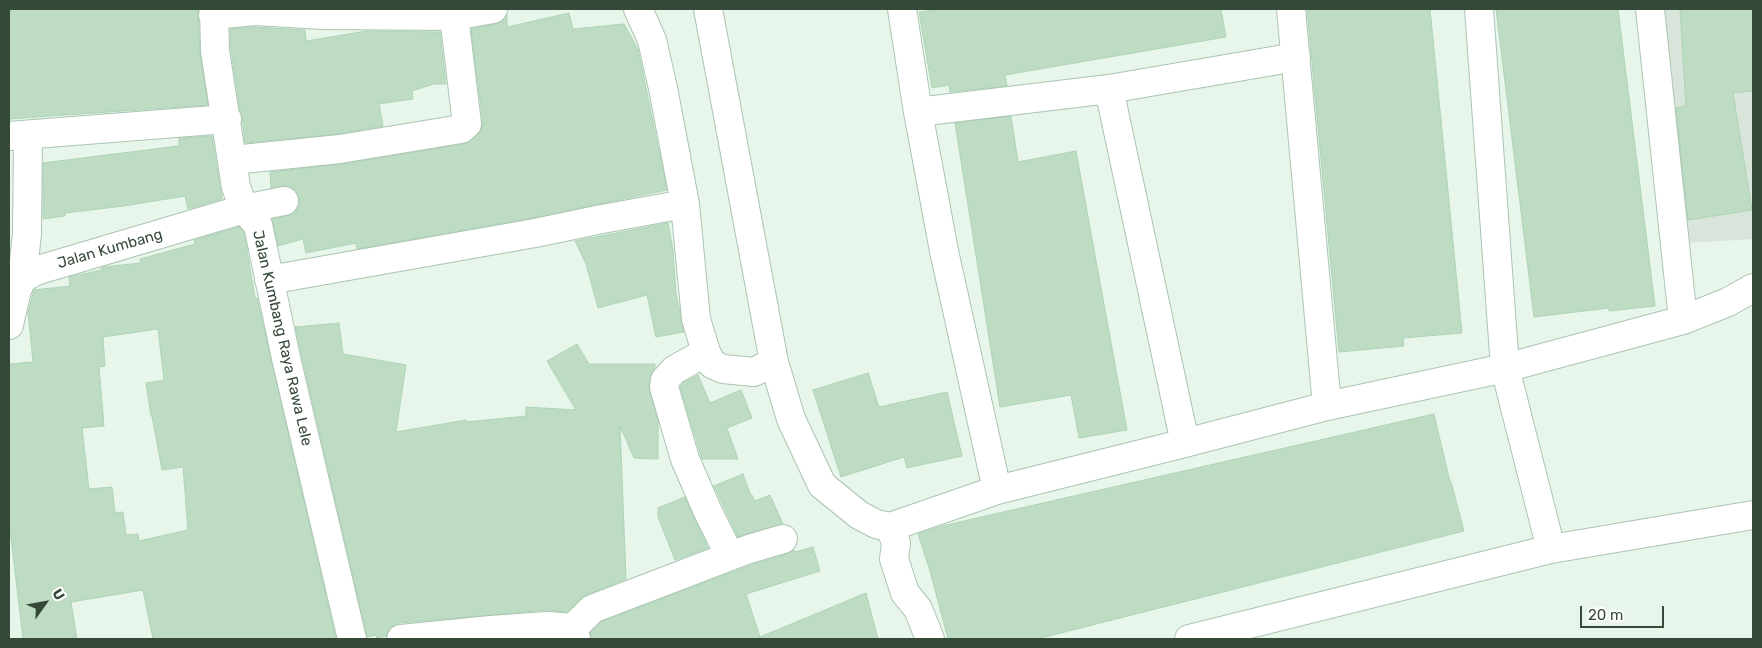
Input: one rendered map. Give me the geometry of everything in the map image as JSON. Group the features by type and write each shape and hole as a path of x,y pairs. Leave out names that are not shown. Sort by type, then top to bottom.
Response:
{"street":[{"path":"214,12 255,11 454,16 493,9"},
{"path":"638,9 652,40 664,88 685,204 696,319 706,352 712,364 723,369 754,372 774,362"},
{"path":"708,9 774,362 791,419 822,485 859,516 893,535"},
{"path":"902,9 918,112 944,251 997,490"},
{"path":"1291,9 1327,406"},
{"path":"1479,9 1504,368 1551,549"},
{"path":"1650,9 1683,320"},
{"name":"Jalan Kumbang Raya Rawa Lele","path":"214,12 215,51 236,187 244,210 258,225 286,358 352,639"},
{"path":"233,160 340,149 461,129 467,124 454,16"},
{"path":"918,112 1109,89 1296,57"},
{"path":"1109,89 1185,443"},
{"path":"9,325 17,290 22,279 27,234 18,136 227,119"},
{"name":"Jalan Kumbang","path":"22,279 35,272 244,210 284,201"},
{"path":"269,280 535,233 685,204"},
{"path":"893,535 997,490 1327,406 1504,368 1683,320 1728,302 1753,288"},
{"path":"706,352 674,370 665,380 664,387 685,459 730,556"},
{"path":"1189,639 1551,549 1753,515"},
{"path":"893,535 894,559 905,593 918,609 930,639"},
{"path":"401,639 426,635 548,626 574,634 592,608 730,556 783,539"}],"shaded area":[{"path":"1662,9 1753,9 1753,239 1688,243"}],"building":[{"path":"9,9 198,9 200,53 208,105 9,119"},
{"path":"941,9 1221,9 1226,37 1005,75 1007,86 950,92 949,85 932,88 919,12"},
{"path":"1307,9 1430,9 1462,333 1403,338 1404,346 1339,352"},
{"path":"1496,9 1618,9 1655,306 1609,311 1609,308 1534,317"},
{"path":"1680,9 1753,9 1753,91 1733,93 1752,210 1688,220 1676,108 1686,106"},
{"path":"569,13 573,29 624,24 638,49 667,190 532,218 357,249 356,243 306,253 303,239 278,246 272,219 294,213 299,206 299,198 296,191 289,186 271,188 270,172 342,164 464,144 471,141 481,130 483,123 471,29 496,24 503,21 507,15 507,27"},
{"path":"255,27 305,30 306,41 367,31 440,32 446,84 434,84 412,91 413,99 379,104 383,126 338,134 245,143 231,50 230,29"},
{"path":"1011,116 1018,162 1076,151 1127,430 1079,438 1071,395 1000,407 955,123"},
{"path":"212,136 222,199 188,209 185,196 65,213 65,216 43,219 43,163 179,146 179,138"},
{"path":"668,223 673,250 676,294 684,332 656,337 647,295 598,308 586,264 575,241"},
{"path":"239,227 244,232 255,298 257,298 336,639 153,639 143,590 71,602 77,639 23,639 9,521 9,364 33,362 28,312 34,290 70,286 69,277 101,270 103,267 141,263 140,259 195,244 194,240","holes":["158,329 164,380 146,383 151,416 162,470 183,467 188,530 139,541 138,534 126,535 123,512 115,513 112,487 89,489 82,428 104,426 99,367 105,366 103,337"]},
{"path":"339,323 343,354 406,365 396,432 466,420 466,422 526,416 526,407 576,410 547,361 577,344 589,364 655,364 649,385 658,422 658,459 634,458 620,426 626,579 586,595 567,612 547,610 399,623 392,627 386,636 377,638 376,635 367,637 295,327"},
{"path":"868,373 879,407 947,392 962,456 907,468 904,457 841,477 813,390"},
{"path":"698,375 710,403 741,390 752,418 727,428 738,459 702,459 680,387 684,382"},
{"path":"1434,414 1464,531 1037,639 948,639 918,534 942,526"},
{"path":"743,474 751,496 755,501 770,495 783,524 738,537 714,486"},
{"path":"685,497 708,548 675,560 658,517 658,508"},
{"path":"813,547 820,571 746,594 760,637 866,593 878,639 591,639 590,633 601,622 754,564 794,550 795,552"}]}
